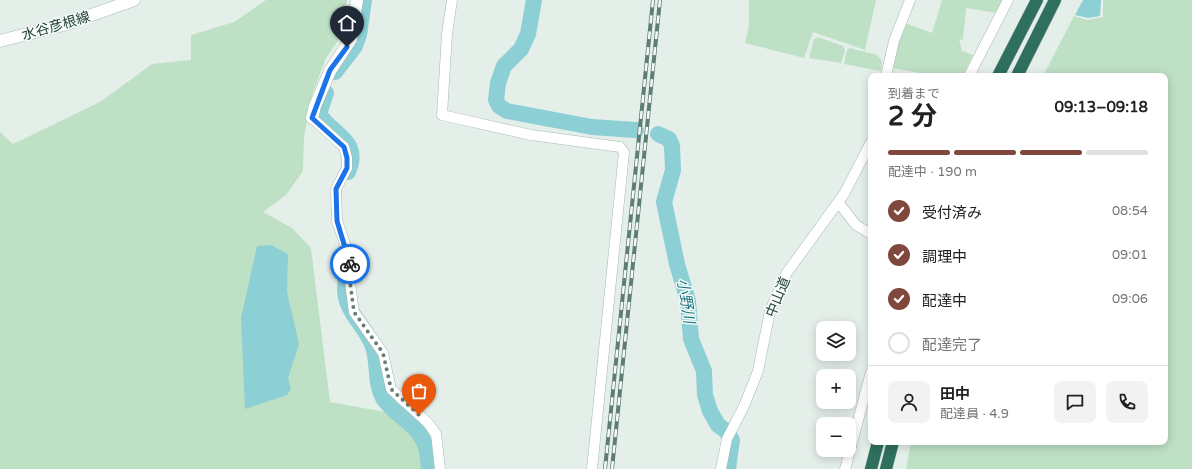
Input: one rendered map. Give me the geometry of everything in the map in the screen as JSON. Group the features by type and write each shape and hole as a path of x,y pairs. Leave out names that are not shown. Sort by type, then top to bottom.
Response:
{"highway":[{"path":"1000,73 1037,0"},
{"path":"1018,73 1055,0"},
{"path":"871,469 877,445"},
{"path":"886,469 892,445"}],"main road":[{"name":"水谷彦根線","path":"0,42 63,25 134,0"},
{"path":"312,118 330,70 351,39 357,0"}],"street":[{"path":"452,0 447,34 442,115 531,135 620,147 624,152 592,469"},
{"path":"887,73 894,41 910,0"},
{"path":"971,73 1008,0"},
{"path":"312,118 344,147 347,158 347,168 336,189 337,221 351,261 350,282 354,312 383,353 391,389 428,423 436,434 440,469"},
{"name":"中山道","path":"721,469 729,436 746,402 758,371 770,311 786,274 838,202 868,147"},
{"path":"838,202 856,225 868,232"},
{"path":"845,469 868,383"}],"green space":[{"path":"266,0 347,0 341,36 326,58 312,95 304,137 303,171 286,195 263,212 292,228 311,248 330,402 391,413 426,440 431,469 0,469 0,132 13,144 100,102 152,64 191,60 191,35 234,22"},
{"path":"749,0 876,0 865,50 813,32 804,58 745,43 749,26"},
{"path":"942,0 1005,0 997,13 966,8 963,40 959,39 962,51 973,55 964,73 920,73 891,68 905,23 932,33"},
{"path":"1103,0 1192,0 1192,469 906,469 910,445 1168,445 1168,73 1045,73 1074,16 1087,20 1103,17"},
{"path":"818,37 843,46 845,50 841,63 809,58 814,39"},
{"path":"850,48 877,55 882,61 881,71 844,64 847,50"}],"water":[{"path":"1083,0 1101,0 1100,16 1088,18 1075,15"},
{"path":"271,245 288,254 287,292 299,344 288,378 291,389 287,395 245,409 241,318 257,246"}],"waterway":[{"path":"335,72 355,46 359,35 364,0"},
{"name":"小野川","path":"534,0 528,34 521,49 504,66 498,83 496,100 499,106 507,111 592,127 636,130"},
{"path":"326,93 319,114 348,145 351,152 351,161 348,172"},
{"name":"小野川","path":"658,134 669,139 672,146 673,170 664,202 677,264 688,301 691,339 704,371 705,395 710,411 718,425 726,431 732,440 728,469"},
{"path":"346,279 345,289 349,306 368,336 374,350 380,392 388,404 420,435 428,455 429,469"}],"railway":[{"path":"605,469 653,0"},
{"path":"612,469 660,0"}],"way so far":[{"path":"350,264 350,282 354,312 383,353 391,389 419,415"}],"route":[{"path":"347,47 330,70 323,84 312,118 344,147 347,158 347,168 336,189 337,221 351,261 350,264"}]}
